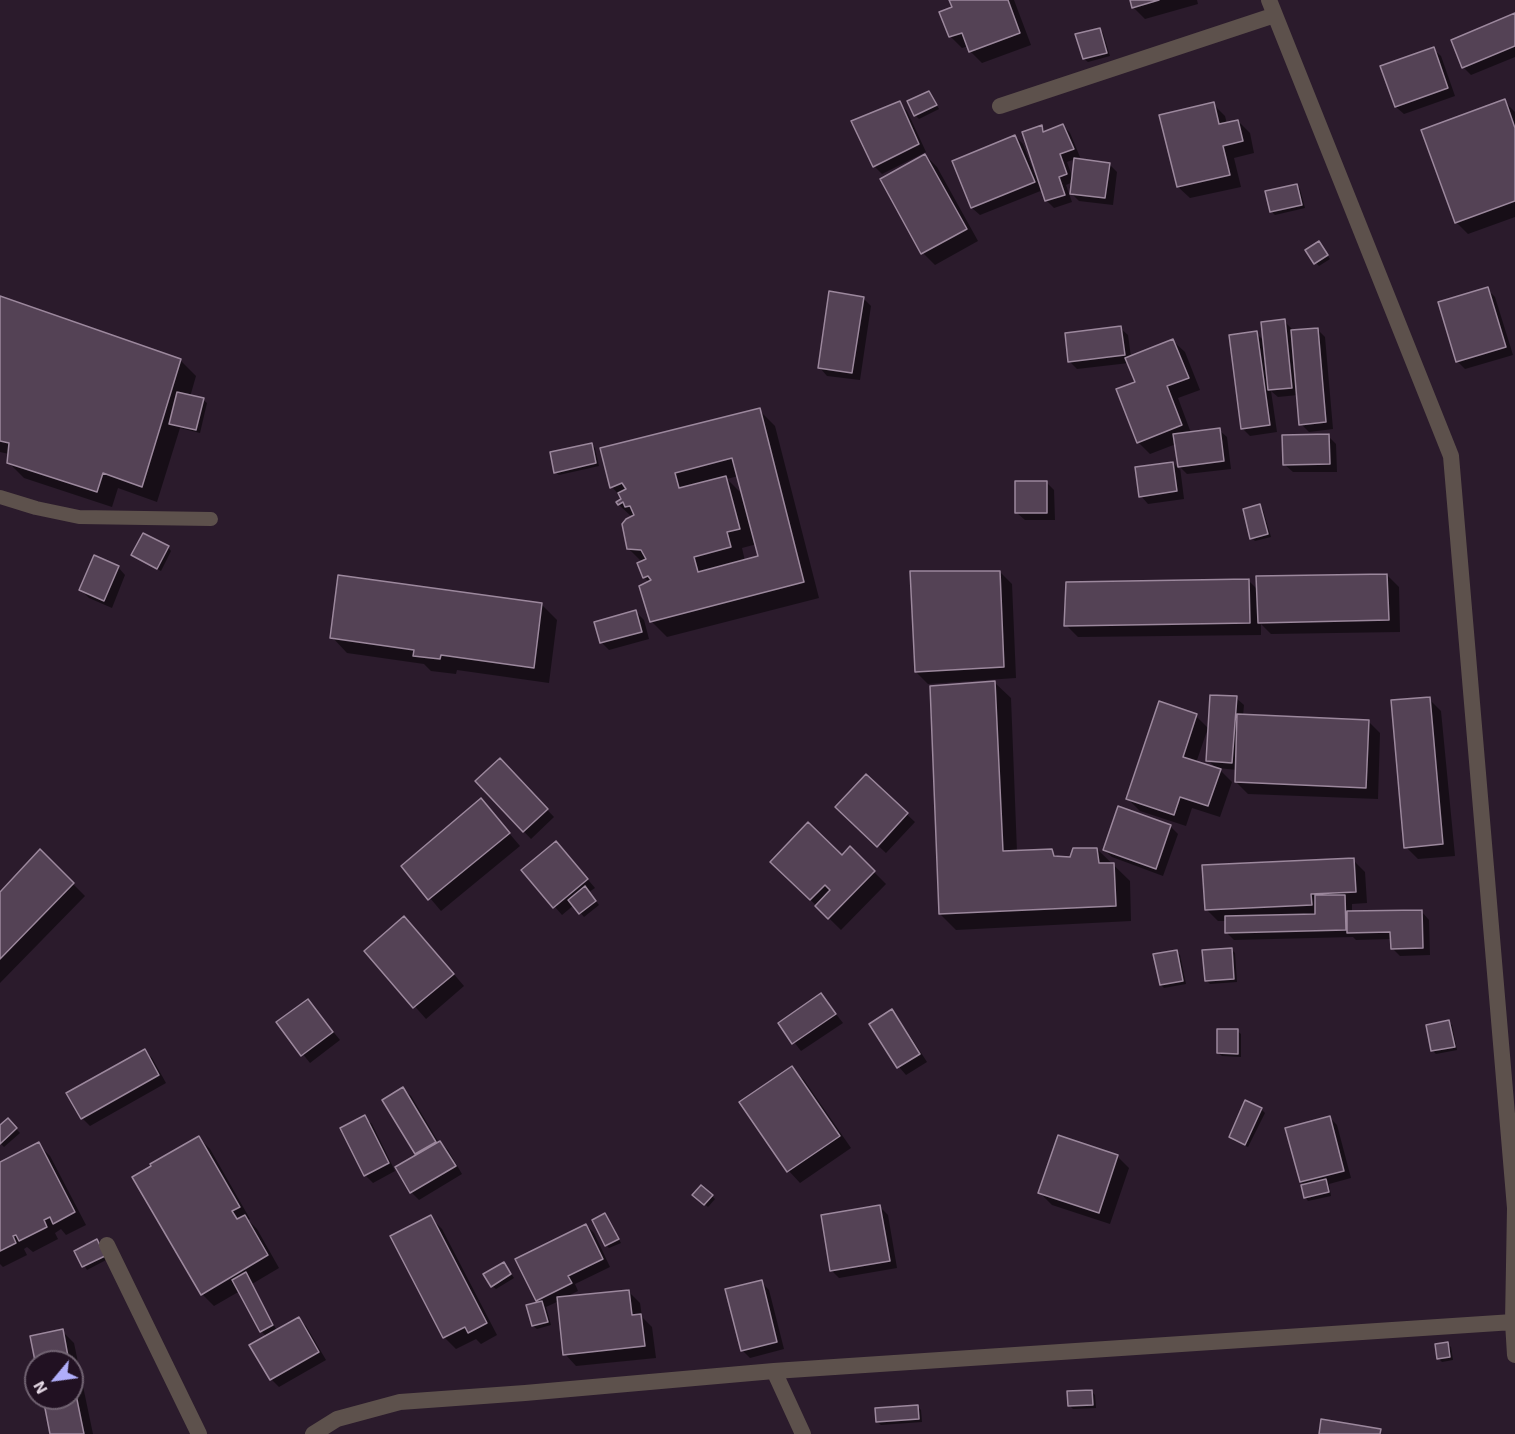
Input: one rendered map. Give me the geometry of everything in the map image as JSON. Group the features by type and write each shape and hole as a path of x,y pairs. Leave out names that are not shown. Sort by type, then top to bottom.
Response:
{"street":[{"path":"1000,106 1272,8 1451,456 1515,1208 1513,1322 1515,1355"},
{"path":"107,1245 199,1434"},
{"path":"313,1434 337,1419 400,1402 525,1394 774,1371 1513,1322"},
{"path":"774,1371 803,1434"}],"lane":[{"path":"0,497 36,508 79,517 211,519"}],"building":[{"path":"949,0 1008,0 1020,33 969,52 962,33 949,37 939,12 952,7"},
{"path":"1130,0 1159,0 1132,8"},
{"path":"1515,13 1515,46 1462,68 1451,40"},
{"path":"1100,28 1107,53 1083,59 1075,34"},
{"path":"1434,47 1448,88 1395,107 1380,66"},
{"path":"929,91 937,105 914,116 907,101"},
{"path":"1505,99 1515,128 1515,201 1455,223 1421,130"},
{"path":"900,101 919,144 873,167 851,121"},
{"path":"1214,102 1219,124 1238,120 1243,141 1223,146 1230,175 1177,187 1159,115"},
{"path":"1063,124 1074,149 1060,154 1067,174 1059,177 1065,195 1045,201 1022,132 1042,125 1043,132"},
{"path":"1015,135 1035,182 971,208 952,161"},
{"path":"925,154 967,229 921,254 880,179"},
{"path":"1074,158 1110,163 1105,198 1070,194"},
{"path":"1297,184 1302,205 1270,212 1265,191"},
{"path":"1319,241 1328,255 1314,264 1305,250"},
{"path":"1488,287 1506,347 1456,362 1438,302"},
{"path":"829,291 864,297 852,373 818,368"},
{"path":"0,296 181,359 142,487 103,473 97,492 7,463 9,443 0,441"},
{"path":"1285,319 1292,388 1268,390 1261,322"},
{"path":"1121,326 1125,355 1068,362 1065,333"},
{"path":"1318,328 1326,422 1299,425 1291,330"},
{"path":"1257,331 1270,425 1241,429 1229,335"},
{"path":"1173,339 1189,378 1167,386 1182,425 1137,443 1116,389 1135,382 1125,358"},
{"path":"177,392 204,398 196,430 169,424"},
{"path":"760,408 804,582 650,622 639,586 651,580 648,576 643,578 637,563 646,559 641,550 627,549 622,524 634,515 630,506 625,507 623,502 618,505 616,502 621,499 618,493 626,489 622,483 610,488 600,448","holes":["732,458 758,556 698,572 694,557 731,547 727,532 740,529 726,476 679,488 675,473"]},
{"path":"1220,428 1224,461 1178,467 1173,434"},
{"path":"1329,434 1330,464 1283,465 1282,435"},
{"path":"592,443 596,463 554,473 550,452"},
{"path":"1173,462 1177,491 1139,497 1135,467"},
{"path":"1015,481 1047,481 1047,513 1015,513"},
{"path":"1260,504 1268,534 1250,539 1243,509"},
{"path":"143,533 169,546 157,569 131,555"},
{"path":"94,555 119,566 104,601 79,590"},
{"path":"910,571 1000,571 1004,667 915,672"},
{"path":"1387,574 1389,620 1258,623 1256,576"},
{"path":"338,575 542,603 534,668 441,655 440,659 413,656 414,650 330,638"},
{"path":"1249,579 1250,623 1064,626 1066,582"},
{"path":"636,610 642,632 600,643 594,622"},
{"path":"995,681 1003,851 1052,849 1054,856 1070,857 1073,848 1097,848 1099,863 1114,863 1116,906 939,914 930,686"},
{"path":"1210,695 1237,696 1232,763 1206,761"},
{"path":"1430,697 1443,844 1404,848 1391,700"},
{"path":"1159,701 1197,714 1183,757 1221,769 1208,806 1180,797 1174,815 1126,799"},
{"path":"1237,714 1369,720 1366,788 1235,782"},
{"path":"500,758 548,809 523,832 475,781"},
{"path":"866,774 908,813 877,847 835,807"},
{"path":"481,798 510,833 428,900 401,866"},
{"path":"1118,806 1171,825 1156,869 1103,850"},
{"path":"808,822 842,855 850,846 875,871 828,919 815,906 830,890 825,885 810,900 770,862"},
{"path":"556,841 588,879 553,908 521,870"},
{"path":"40,849 74,883 0,959 0,892"},
{"path":"1354,858 1356,892 1311,894 1312,905 1205,910 1202,865"},
{"path":"585,886 596,901 579,914 568,900"},
{"path":"1315,895 1345,895 1346,930 1225,933 1225,916 1315,914"},
{"path":"1422,910 1423,948 1391,949 1390,932 1347,933 1347,911"},
{"path":"404,916 454,974 413,1008 364,951"},
{"path":"1232,948 1234,979 1205,981 1202,950"},
{"path":"1177,950 1183,981 1160,985 1153,954"},
{"path":"821,993 836,1014 792,1044 778,1023"},
{"path":"308,999 333,1032 301,1056 276,1022"},
{"path":"892,1009 920,1054 897,1068 869,1024"},
{"path":"1449,1020 1455,1047 1431,1051 1426,1025"},
{"path":"1217,1029 1238,1029 1238,1054 1217,1053"},
{"path":"145,1049 159,1075 81,1119 66,1093"},
{"path":"792,1066 840,1136 787,1172 739,1102"},
{"path":"403,1087 436,1142 415,1154 382,1100"},
{"path":"1245,1100 1262,1108 1245,1145 1229,1137"},
{"path":"365,1115 389,1163 364,1176 340,1128"},
{"path":"1330,1116 1344,1171 1300,1182 1285,1128"},
{"path":"8,1118 17,1128 0,1144 0,1125"},
{"path":"1058,1135 1118,1155 1099,1213 1038,1193"},
{"path":"199,1136 240,1207 232,1211 237,1219 245,1215 268,1255 201,1295 132,1177"},
{"path":"440,1141 456,1166 410,1193 395,1167"},
{"path":"39,1142 75,1212 53,1224 50,1217 44,1220 47,1227 19,1241 16,1235 13,1236 16,1243 0,1251 0,1162"},
{"path":"1326,1179 1329,1192 1304,1198 1301,1185"},
{"path":"701,1185 713,1195 704,1205 692,1195"},
{"path":"880,1205 890,1261 830,1271 821,1215"},
{"path":"605,1213 619,1239 605,1246 592,1220"},
{"path":"431,1215 487,1323 468,1333 465,1327 443,1338 390,1236"},
{"path":"586,1224 603,1259 568,1276 572,1283 536,1301 515,1259"},
{"path":"97,1239 105,1256 82,1267 74,1251"},
{"path":"504,1262 511,1274 491,1287 483,1274"},
{"path":"246,1272 273,1325 260,1332 232,1280"},
{"path":"762,1280 777,1342 741,1351 725,1289"},
{"path":"629,1290 632,1315 641,1314 645,1346 563,1355 557,1297"},
{"path":"542,1301 548,1322 532,1326 526,1305"},
{"path":"299,1317 319,1352 270,1380 249,1345"},
{"path":"63,1329 67,1350 33,1350 30,1336"},
{"path":"1448,1342 1450,1357 1437,1359 1435,1344"},
{"path":"1092,1390 1093,1405 1068,1406 1067,1391"},
{"path":"918,1405 919,1419 876,1422 875,1408"},
{"path":"45,1410 79,1410 84,1434 50,1434"},
{"path":"1321,1419 1381,1429 1380,1434 1319,1434"}]}
